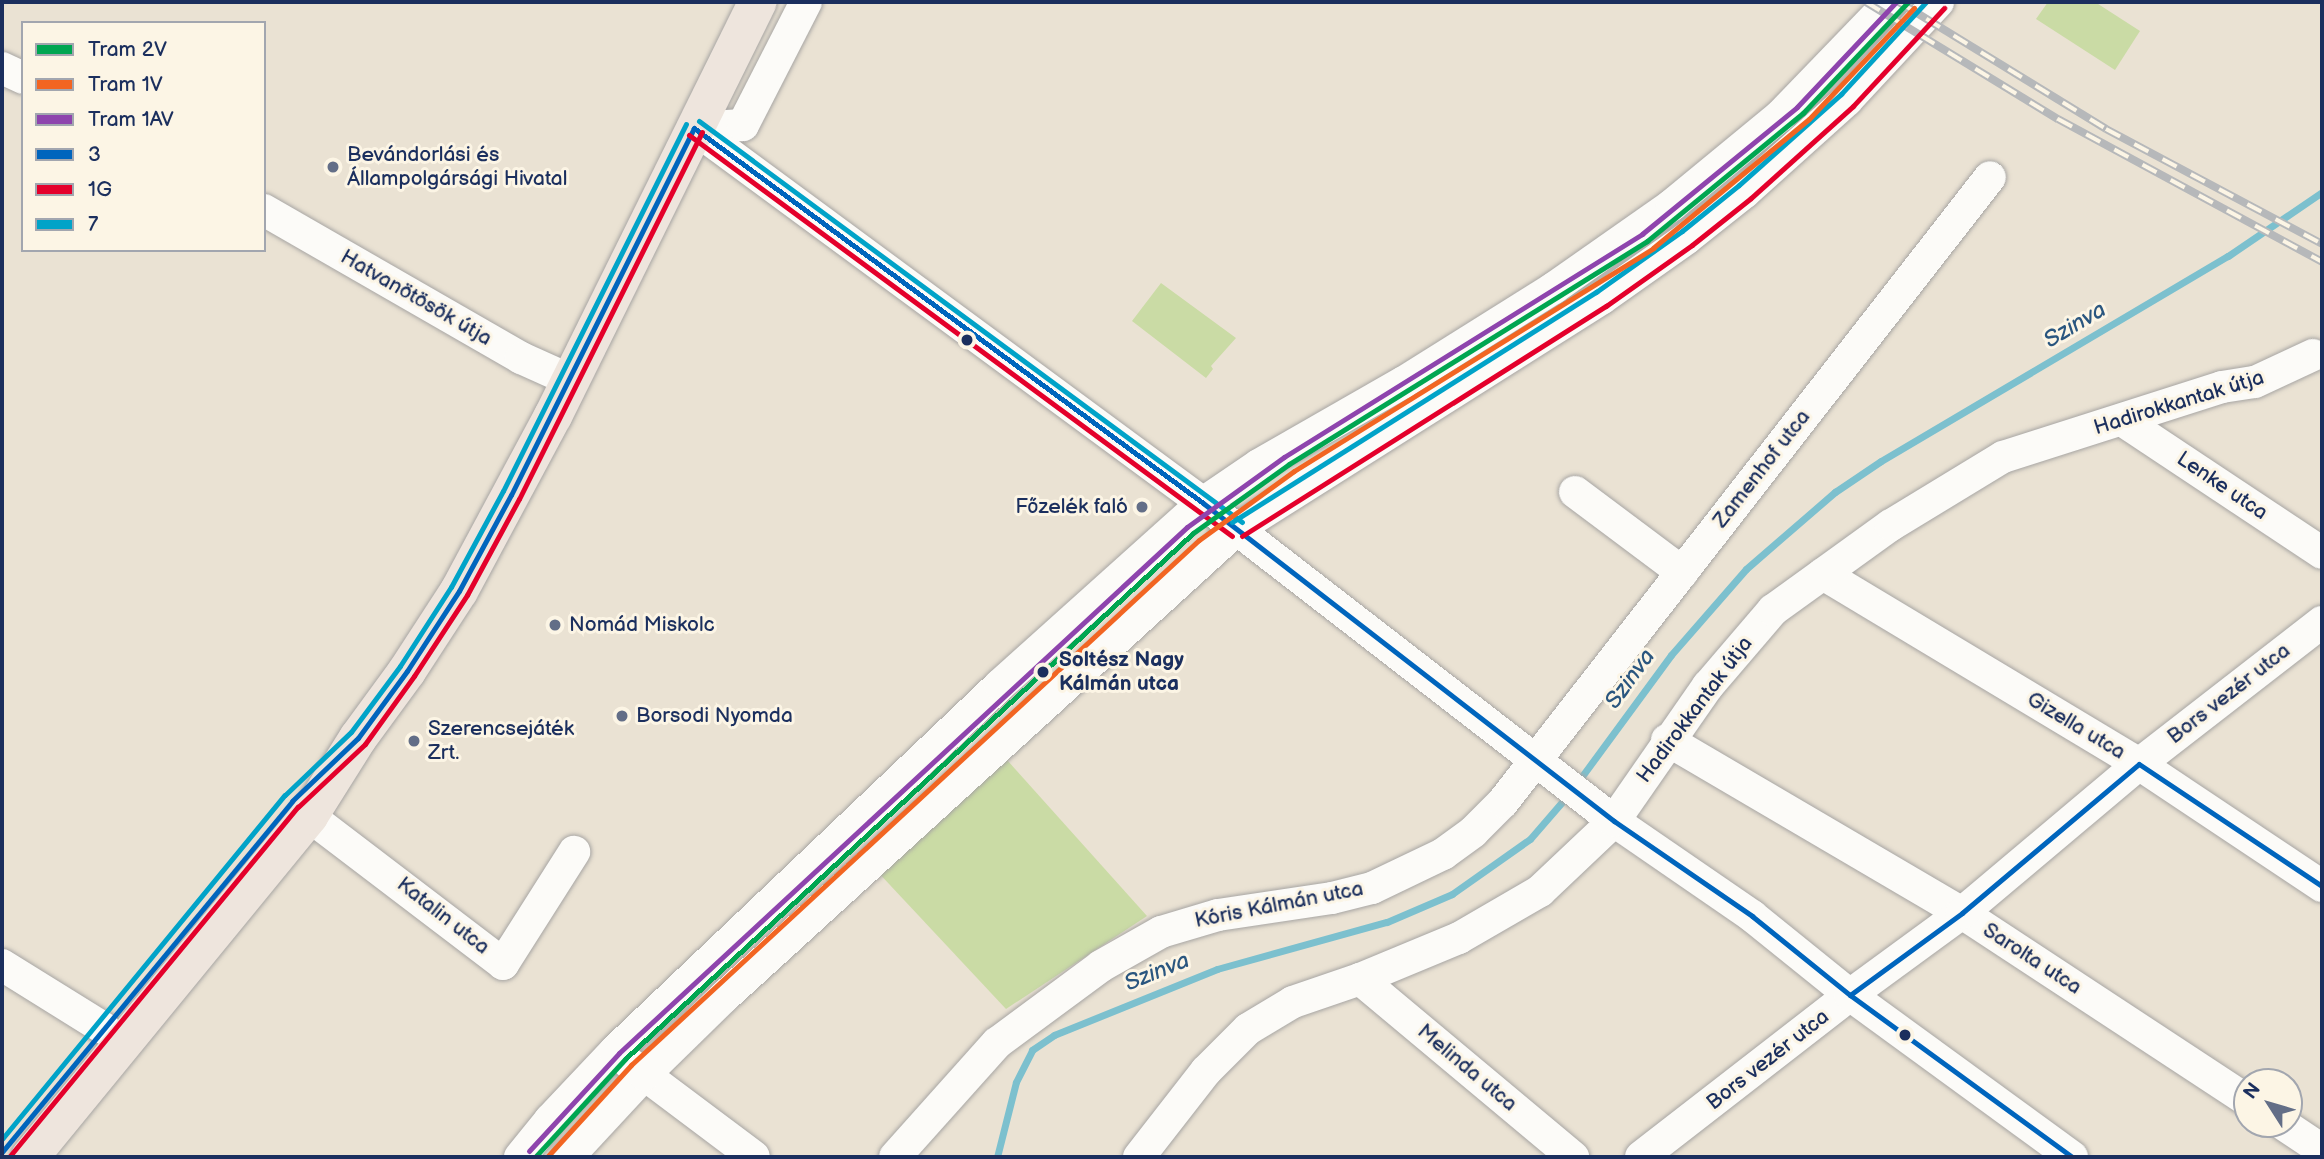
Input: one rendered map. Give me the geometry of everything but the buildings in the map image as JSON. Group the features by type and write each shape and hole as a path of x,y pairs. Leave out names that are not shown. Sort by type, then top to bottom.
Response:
{"main road":[{"path":"30,1157 309,816 358,738 407,671 458,591 570,380 758,2"},
{"path":"2,1152 292,801 358,738"}],"street":[{"path":"694,128 743,125 806,2"},
{"path":"520,1157 550,1120 615,1051 1000,685 1203,503 1259,465 1404,382 1554,288 1672,205 1780,116 1890,2"},
{"path":"568,1157 644,1075 860,871 1237,529 1601,299 1687,239 1755,184 1847,100 1938,2"},
{"path":"694,128 1203,503 1606,815 1752,916 1850,995 2072,1157"},
{"name":"Zamenhof utca","path":"1546,769 1682,572 1990,177"},
{"name":"Hatvanötösök útja","path":"266,211 521,358 570,380"},
{"name":"Hadirokkantak útja","path":"1139,1157 1206,1071 1248,1029 1293,1002 1360,979 1459,938 1540,891 1606,815 1708,686 1773,611 1891,525 2003,457 2222,387 2255,383 2313,355"},
{"name":"Lenke utca","path":"2122,420 2322,553"},
{"path":"1575,492 1682,572"},
{"name":"Gizella utca","path":"1823,574 2139,764 2322,886"},
{"name":"Bors vezér utca","path":"1645,1155 1850,995 1962,913 2139,764 2322,622"},
{"name":"Sarolta utca","path":"1667,740 1962,913 2233,1091"},
{"name":"Kóris Kálmán utca","path":"895,1157 998,1043 1101,966 1161,932 1190,922 1332,898 1401,876 1443,854 1473,832 1503,802 1546,769"},
{"name":"Katalin utca","path":"309,816 503,964 574,852"},
{"path":"2,965 105,1029"},
{"name":"Melinda utca","path":"1360,979 1573,1157"},
{"path":"615,1051 754,1157"},
{"path":"2303,1137 2322,1150"}],"green space":[{"path":"2048,2 2095,2 2140,31 2115,70 2036,19"},
{"path":"1161,283 1236,338 1211,366 1213,369 1206,378 1132,321"},
{"path":"999,751 1147,916 1006,1009 875,869"}],"waterway":[{"name":"Szinva","path":"1577,783 1671,655 1746,569 1835,492 1881,461 2228,256 2322,192"},
{"name":"Szinva","path":"997,1157 1016,1082 1032,1050 1054,1035 1217,969 1387,922 1452,894 1530,839 1568,795"}],"railway":[{"path":"1866,2 2058,119 2322,262"},
{"path":"1899,2 2106,129 2322,244"}],"tram line":[{"name":"1AV","path":"529,1151 619,1053 1187,527 1284,457 1642,234 1797,107 1896,2"},
{"name":"2V","path":"535,1157 625,1059 1193,533 1289,464 1647,241 1803,113 1908,2"},
{"name":"1V","path":"547,1157 631,1065 1199,540 1294,471 1653,248 1809,119 1914,8"}],"transit line":[{"name":"7","path":"1232,522 1596,292 1682,231 1739,185 1841,94 1926,2"},
{"name":"1G","path":"1242,536 1606,306 1692,245 1751,198 1853,106 1944,8"},
{"name":"7","path":"699,121 1242,522"},
{"name":"7","path":"2,1139 285,795 351,732 400,666 451,587 503,491 686,124"},
{"name":"3","path":"694,128 1203,503 1614,821 1752,916 1850,995 2072,1157"},
{"name":"3","path":"2,1152 292,801 358,738 407,671 459,591 511,495 694,128"},
{"name":"1G","path":"9,1157 298,807 365,744 414,676 467,595 519,499 702,132"},
{"name":"1G","path":"689,135 1232,536"},
{"name":"3","path":"2139,764 2322,886"},
{"name":"3","path":"1850,995 1962,913 2139,764"}],"place":[{"name":"Bevándorlási és Állampolgársági Hivatal","path":"333,167"},
{"name":"Főzelék faló","path":"1142,507"},
{"name":"Nomád Miskolc","path":"555,625"},
{"name":"Soltész Nagy Kálmán utca","path":"1043,672"},
{"name":"Borsodi Nyomda","path":"622,716"},
{"name":"Szerencsejáték Zrt.","path":"414,741"}]}
